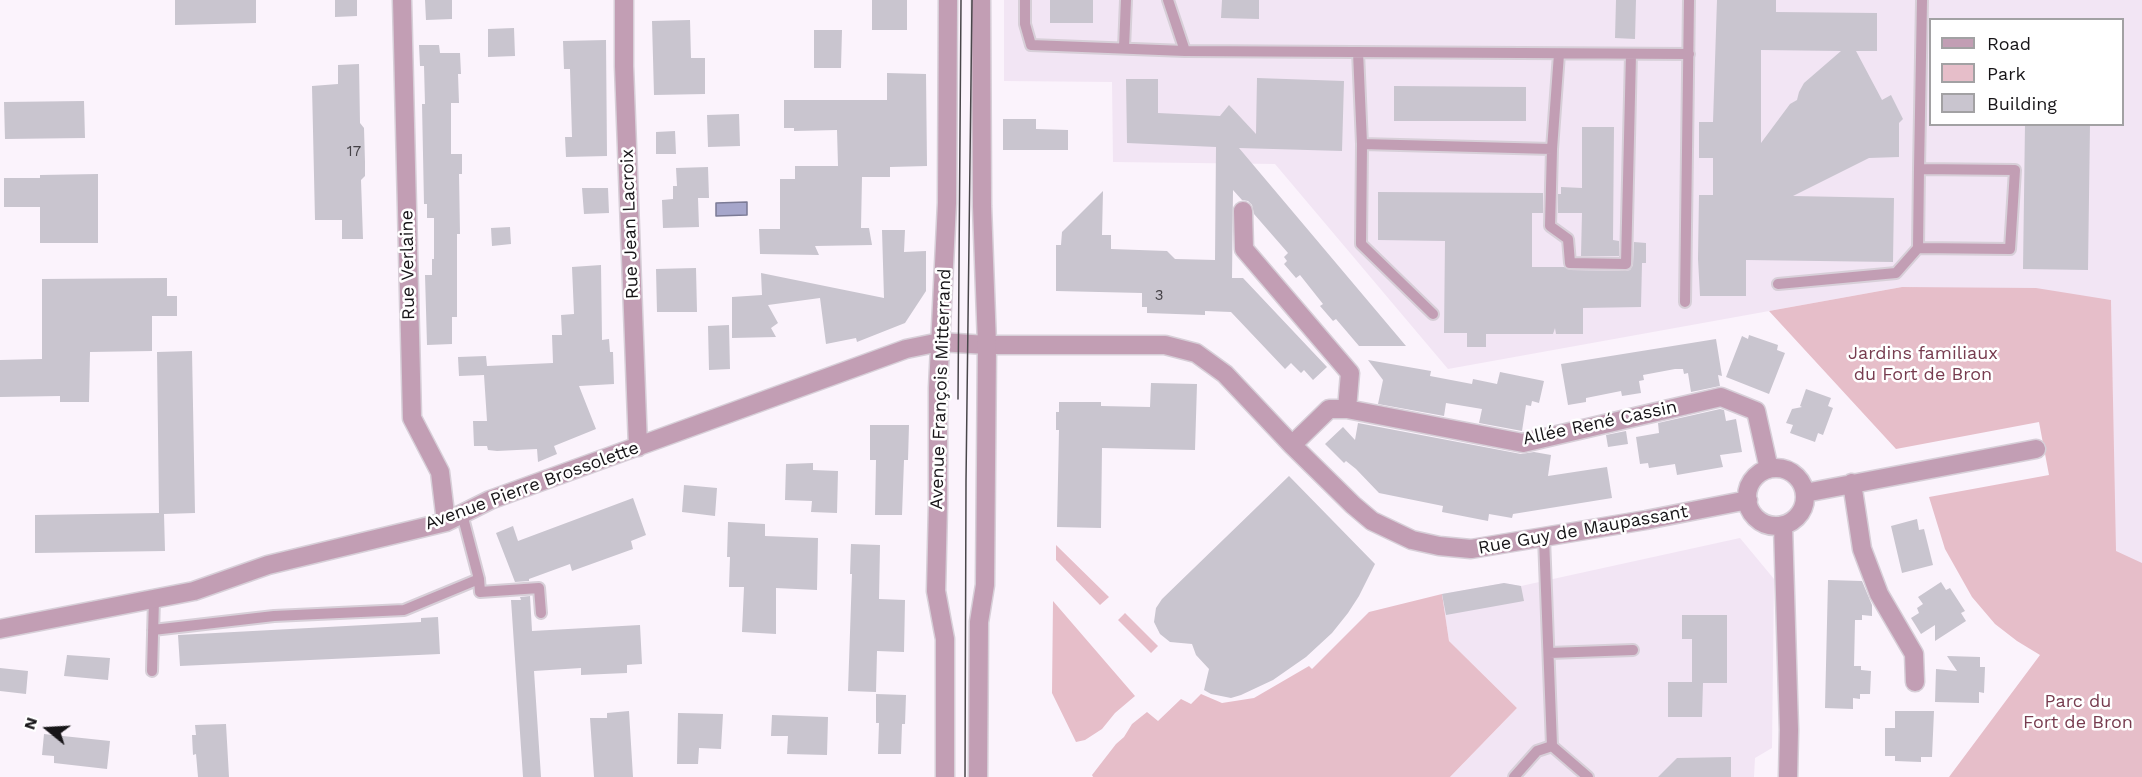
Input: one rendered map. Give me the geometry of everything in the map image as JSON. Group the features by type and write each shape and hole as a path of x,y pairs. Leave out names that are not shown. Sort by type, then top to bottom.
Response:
{"street":[{"name":"Rue Verlaine","path":"402,0 412,418 440,472 446,522"},
{"name":"Rue Jean Lacroix","path":"624,0 624,66 638,447"},
{"name":"Avenue François Mitterrand","path":"945,777 945,639 936,591 938,388 947,203 948,0"},
{"path":"978,777 979,622 985,585 987,345 982,206 981,0"},
{"path":"1243,211 1244,249 1350,373 1347,409"},
{"name":"Avenue Pierre Brossolette","path":"0,629 194,591 268,566 446,522 490,500 906,349 940,342 987,345"},
{"name":"Rue Guy de Maupassant","path":"987,345 1165,345 1196,353 1225,374 1292,445 1372,521 1412,540 1439,546 1472,549 1748,500"},
{"name":"Allée René Cassin","path":"1292,445 1329,409 1347,409 1523,443 1721,397 1756,411 1770,469"},
{"path":"1805,492 2036,449"},
{"path":"1777,468 1792,473 1798,478 1805,492 1800,513 1783,525 1775,526 1760,521 1754,515 1748,500 1753,481 1763,471 1777,468"},
{"path":"1852,483 1862,549 1879,594 1914,654 1915,682"},
{"path":"1783,525 1789,730 1788,777"}],"lane":[{"path":"1025,0 1024,24 1031,45 1185,51 1689,54"},
{"path":"1124,48 1126,0"},
{"path":"1168,0 1185,51"},
{"path":"1684,302 1689,0"},
{"path":"1778,284 1896,273 1918,248 1922,0"},
{"path":"1358,52 1362,144 1361,244 1433,314"},
{"path":"1559,54 1552,149 1550,226 1568,240 1570,263 1626,264 1631,54"},
{"path":"1362,144 1552,149"},
{"path":"1918,248 2010,249 2015,170 1919,169"},
{"path":"462,513 479,579 480,592 540,588 541,613"},
{"path":"1544,538 1552,746 1588,777"},
{"path":"153,630 274,616 404,610 479,579"},
{"path":"152,671 154,599"},
{"path":"1549,653 1633,650"},
{"path":"1514,777 1537,751 1552,746"}],"shaded area":[{"path":"1004,0 2142,0 2142,651 2116,649 2111,300 1902,287 1448,369 1275,164 1113,162 1112,82 1004,81"},
{"path":"1740,538 1774,579 1772,748 1755,758 1754,777 1450,777 1517,708 1449,641 1442,594 1504,583 1521,586"}],"green space":[{"name":"Jardins familiaux du Fort de Bron","path":"1902,287 2036,288 2111,300 2116,551 2142,563 2142,777 1949,777 2040,655 1995,624 1972,597 1945,549 1929,497 2049,475 2039,422 1896,449 1769,311"},
{"path":"1056,545 1109,597 1100,605 1056,560"},
{"path":"1442,594 1449,641 1517,708 1450,777 1093,777 1092,775 1132,724 1147,712 1158,721 1181,699 1191,704 1201,694 1222,703 1254,698 1309,666 1312,669 1369,612"},
{"path":"1053,601 1135,696 1115,713 1102,729 1085,740 1076,742 1052,693"},
{"path":"1125,613 1158,646 1151,653 1118,620"}],"water":[{"path":"747,202 747,215 716,216 716,203"}],"building":[{"path":"175,0 256,0 256,23 175,25"},
{"path":"335,0 357,0 357,16 335,17"},
{"path":"425,0 452,0 452,19 426,20"},
{"path":"872,0 907,0 907,30 872,30"},
{"path":"1050,0 1093,0 1093,23 1050,23"},
{"path":"1222,0 1259,0 1259,19 1221,18"},
{"path":"1616,0 1636,0 1635,39 1615,38"},
{"path":"1717,0 1776,0 1776,12 1877,13 1877,51 1856,51 1882,100 1891,95 1903,119 1899,123 1899,157 1869,158 1793,196 1894,198 1893,262 1746,260 1746,296 1700,296 1699,195 1713,195 1713,158 1699,158 1699,122 1713,122","holes":["1761,50 1841,51 1804,83 1797,100 1790,104 1761,143"]},
{"path":"690,20 691,58 705,58 705,94 654,95 652,21"},
{"path":"514,28 515,56 488,57 488,29"},
{"path":"814,30 842,30 841,68 814,68"},
{"path":"606,40 607,156 566,157 565,137 572,137 570,69 564,69 563,41"},
{"path":"419,45 439,45 440,53 460,53 459,103 451,103 451,154 462,154 462,174 459,174 460,234 457,234 457,317 452,317 452,344 427,345 425,275 432,275 434,218 427,218 427,204 424,204 422,104 425,104 424,66 420,66"},
{"path":"359,64 360,123 364,128 365,162 365,176 361,180 363,239 342,239 342,220 315,220 312,86 338,84 338,65"},
{"path":"887,73 926,74 927,166 890,167 890,177 862,177 861,228 869,228 872,245 815,246 819,255 760,254 759,229 780,229 780,179 795,179 795,166 838,166 837,130 794,131 794,128 784,128 784,100 887,100"},
{"path":"1257,78 1344,81 1342,151 1239,148 1406,346 1359,346 1336,319 1333,321 1320,306 1323,304 1300,275 1296,278 1284,264 1287,261 1284,257 1288,253 1254,214 1252,205 1242,200 1233,190 1232,278 1243,278 1327,367 1313,380 1304,370 1301,373 1291,363 1285,369 1231,312 1205,311 1205,315 1147,313 1147,307 1142,307 1142,293 1056,291 1056,245 1061,245 1062,232 1103,191 1102,235 1111,235 1111,249 1167,251 1175,259 1215,260 1216,147 1127,143 1126,79 1158,79 1158,113 1220,116 1229,105 1256,134"},
{"path":"1394,86 1526,87 1526,121 1394,121"},
{"path":"84,101 85,138 5,139 4,102"},
{"path":"739,114 740,146 708,147 707,115"},
{"path":"1003,119 1036,119 1036,129 1068,130 1068,150 1003,150"},
{"path":"2025,126 2090,126 2088,270 2023,269"},
{"path":"1582,127 1614,127 1613,240 1619,241 1619,256 1581,256 1582,213 1558,213 1558,194 1561,194 1561,187 1582,188"},
{"path":"675,131 676,154 656,154 656,132"},
{"path":"708,167 709,198 698,198 699,227 663,228 662,200 673,199 673,186 677,186 676,168"},
{"path":"98,174 98,243 40,243 40,207 4,207 4,178"},
{"path":"582,188 608,188 609,213 584,214"},
{"path":"1378,192 1543,193 1543,213 1532,213 1532,267 1626,271 1630,270 1633,265 1634,242 1646,243 1646,263 1642,263 1641,307 1583,308 1583,334 1556,334 1555,328 1553,334 1486,334 1486,347 1467,347 1467,333 1444,333 1445,241 1378,240"},
{"path":"510,227 511,244 492,246 491,228"},
{"path":"882,230 905,230 904,252 926,251 926,291 905,323 857,342 856,338 826,344 820,298 768,305 778,323 771,328 776,337 732,338 732,297 762,295 761,273 884,298"},
{"path":"601,265 602,340 609,339 610,352 613,352 614,384 579,386 596,429 554,446 557,454 538,462 537,449 497,451 488,450 487,446 474,446 473,421 487,421 484,375 459,376 458,357 486,356 487,366 553,363 552,335 562,335 561,315 574,314 572,267"},
{"path":"696,268 697,312 657,312 656,269"},
{"path":"167,278 167,296 177,296 177,316 152,316 152,351 90,352 89,402 60,402 60,396 0,397 0,360 42,359 42,279"},
{"path":"729,325 730,369 709,370 708,326"},
{"path":"1749,335 1778,345 1777,350 1785,353 1769,394 1726,377 1742,336 1748,339"},
{"path":"1716,339 1722,376 1718,375 1720,386 1691,392 1688,373 1684,374 1683,369 1675,369 1643,375 1644,380 1639,381 1641,393 1622,396 1621,391 1586,398 1586,402 1568,405 1561,364"},
{"path":"192,351 195,513 164,514 165,551 35,553 35,515 159,513 157,352"},
{"path":"1368,360 1431,371 1430,376 1472,384 1473,379 1497,384 1500,372 1544,381 1539,403 1532,401 1531,406 1526,405 1522,431 1479,423 1482,409 1446,403 1444,416 1378,404 1383,380"},
{"path":"1151,383 1197,384 1195,450 1102,448 1101,528 1057,527 1059,430 1056,430 1056,412 1059,412 1059,402 1101,402 1101,406 1150,407"},
{"path":"1806,389 1831,398 1828,406 1833,408 1823,435 1818,433 1815,442 1790,433 1793,425 1786,423 1792,409 1802,407 1800,406"},
{"path":"1724,410 1726,421 1736,419 1742,452 1720,455 1723,467 1677,475 1675,464 1649,468 1648,463 1640,464 1636,437 1659,433 1658,423"},
{"path":"1358,423 1521,454 1534,452 1551,455 1548,476 1607,467 1612,498 1513,514 1512,518 1489,514 1488,521 1442,512 1443,506 1379,493 1356,469 1346,461 1344,463 1325,444 1343,427 1355,440"},
{"path":"870,425 909,425 908,460 904,460 902,515 875,515 876,460 870,460"},
{"path":"1626,431 1628,444 1608,447 1606,435"},
{"path":"813,463 813,470 838,471 837,513 811,512 812,501 785,500 786,464"},
{"path":"1289,476 1375,564 1348,613 1332,633 1306,657 1273,680 1241,695 1231,698 1211,694 1204,690 1209,669 1196,655 1192,644 1170,642 1160,634 1154,622 1156,608 1162,599"},
{"path":"684,485 717,488 715,516 682,512"},
{"path":"633,498 646,535 631,541 633,549 572,571 570,564 529,579 529,581 515,582 496,533 513,526 518,541"},
{"path":"1917,519 1919,530 1924,529 1933,565 1902,573 1891,526"},
{"path":"728,522 765,524 765,536 818,538 817,590 776,588 776,634 742,632 744,587 729,587"},
{"path":"851,544 880,545 879,599 905,600 904,652 877,651 876,692 848,691"},
{"path":"1828,580 1862,581 1872,605 1872,616 1862,615 1862,620 1855,620 1854,666 1861,666 1861,670 1871,671 1870,694 1860,694 1860,699 1853,698 1853,709 1825,708"},
{"path":"1941,582 1946,590 1950,588 1965,611 1961,613 1966,621 1935,641 1935,625 1921,634 1911,618 1919,613 1917,608 1923,604 1918,597"},
{"path":"1504,583 1521,586 1524,601 1446,615 1442,594"},
{"path":"530,596 532,631 640,625 642,664 627,665 627,673 581,675 581,668 534,671 541,777 523,777 511,600 521,600 520,597"},
{"path":"1682,615 1727,615 1727,683 1703,683 1702,717 1668,717 1668,682 1692,682 1692,639 1682,639"},
{"path":"438,617 440,654 180,666 178,635 421,622 421,618"},
{"path":"67,655 110,658 108,680 64,676"},
{"path":"1947,656 1980,657 1980,667 1985,667 1984,693 1979,692 1979,703 1935,702 1936,669 1957,671"},
{"path":"0,668 28,671 26,694 0,691"},
{"path":"876,694 906,695 901,754 878,754 879,723 876,723"},
{"path":"629,711 633,777 594,777 590,718 607,718 607,713"},
{"path":"1895,711 1934,711 1932,757 1921,757 1921,762 1895,761 1895,756 1885,756 1885,728 1895,728"},
{"path":"678,713 723,714 721,749 699,748 698,764 677,764"},
{"path":"772,715 828,717 827,755 787,754 788,736 771,736"},
{"path":"226,724 229,777 198,777 196,754 193,755 192,735 196,735 195,725"},
{"path":"44,734 110,741 107,769 54,763 54,756 42,755"},
{"path":"1731,757 1731,777 1658,777 1677,758"}],"tram line":[{"path":"958,399 961,0"},
{"path":"965,777 972,0"}],"park label":[{"name":"Parc du Fort de Bron","path":"2078,712"}]}
